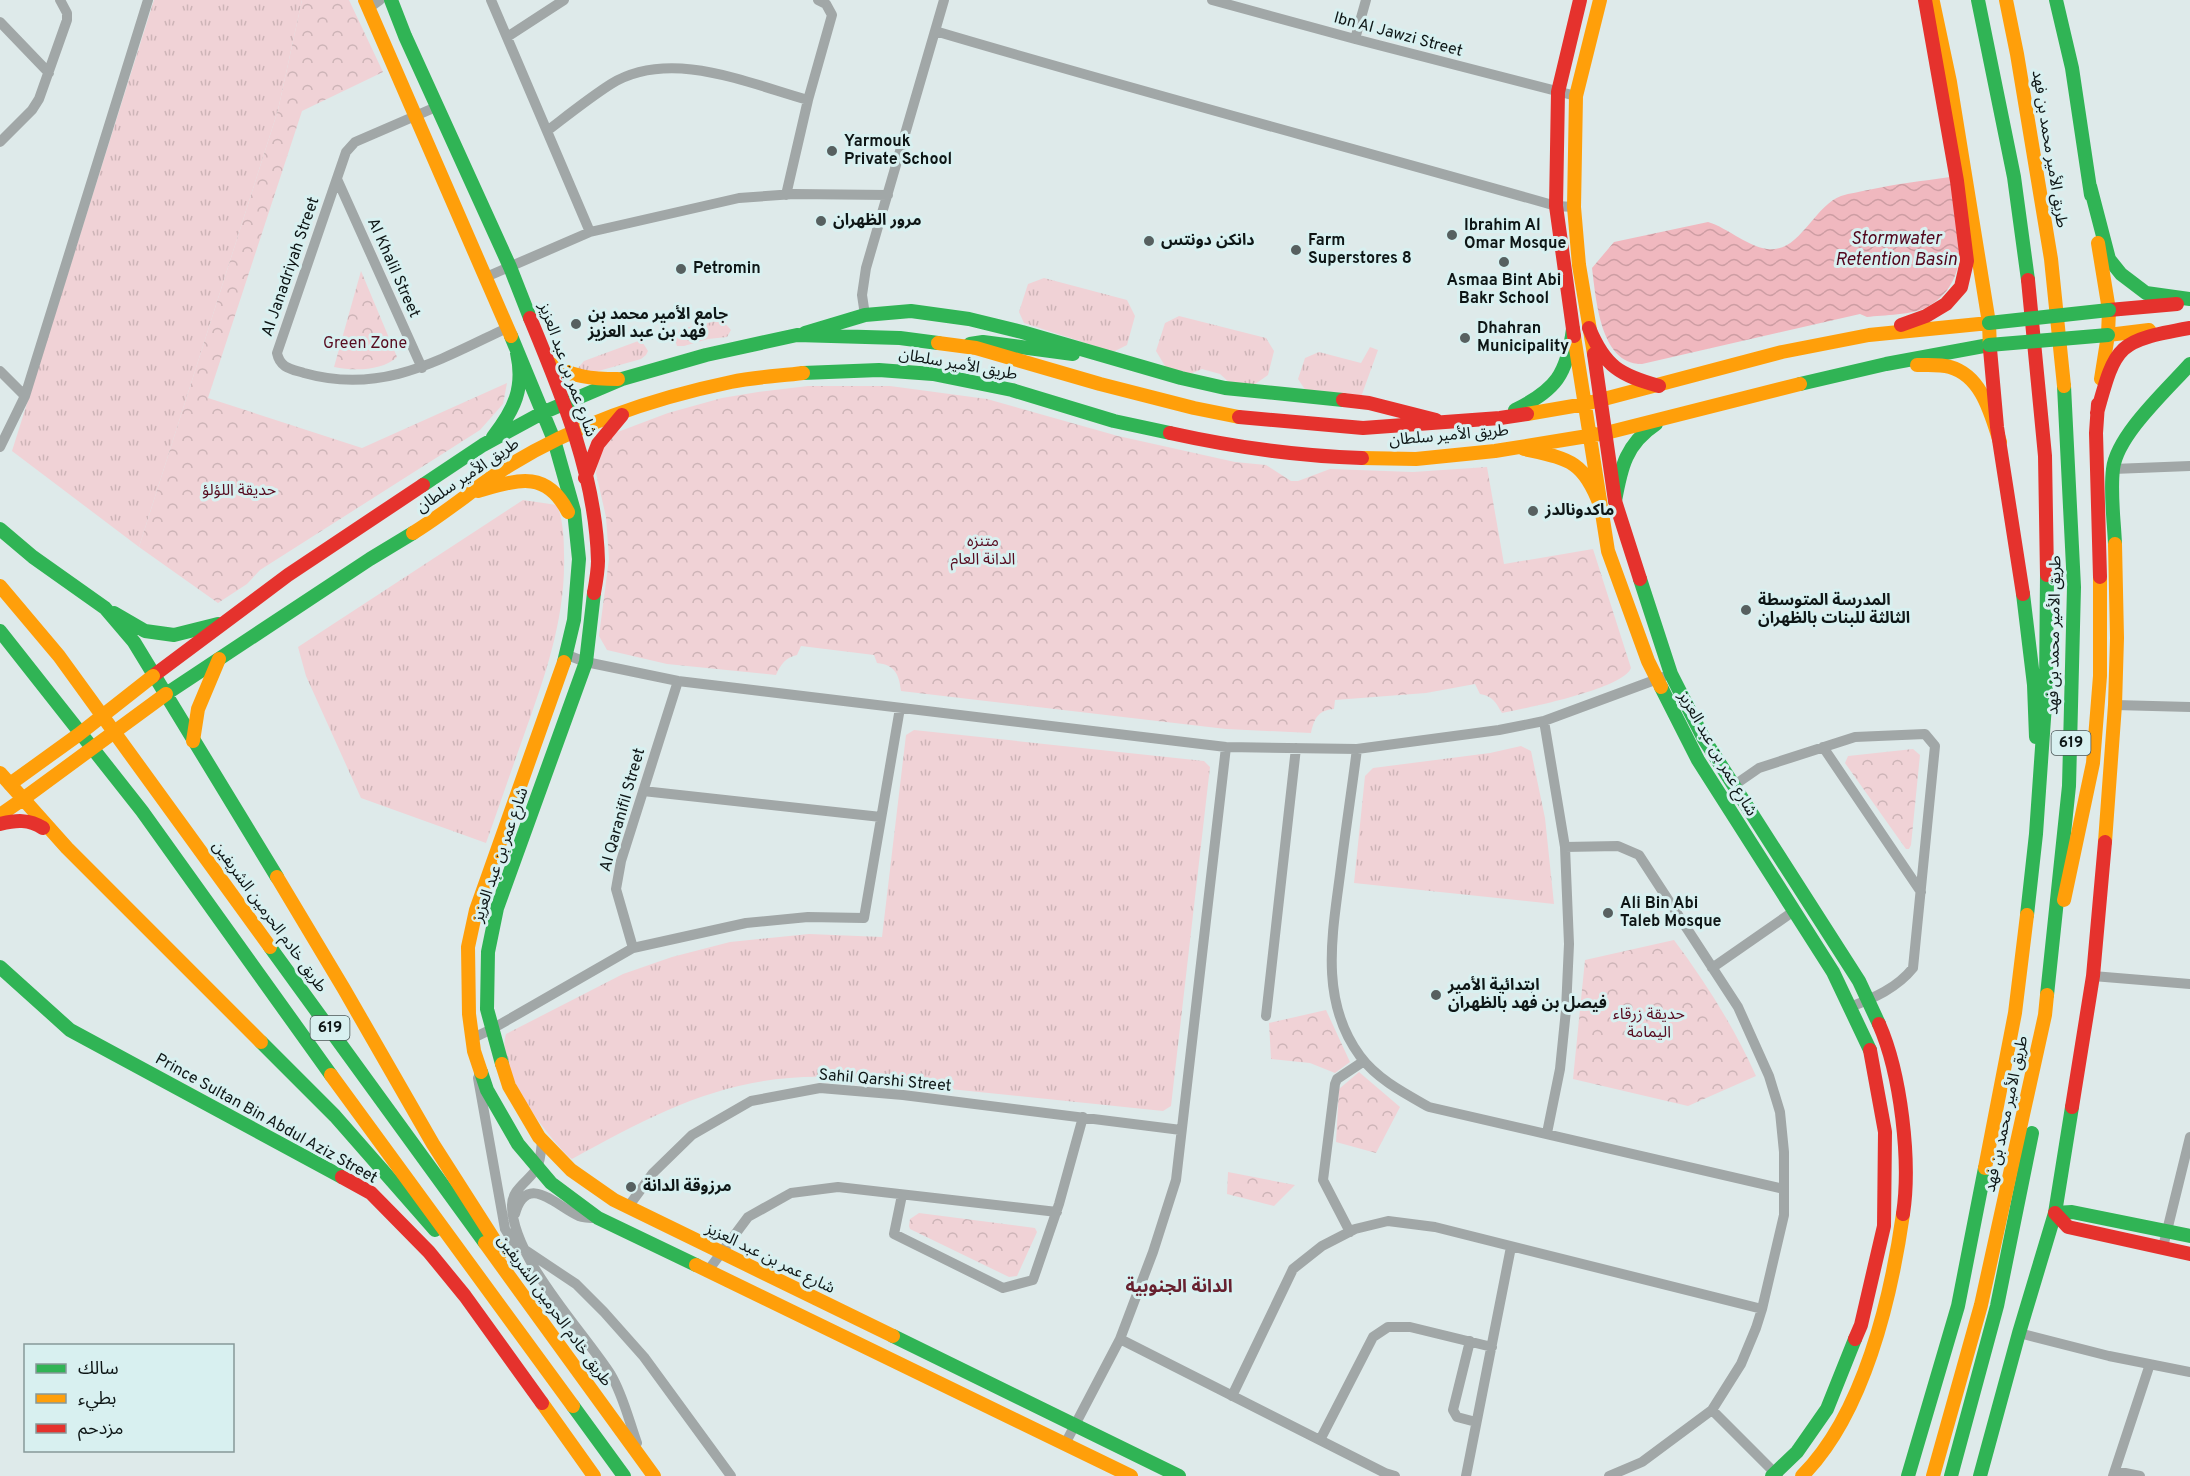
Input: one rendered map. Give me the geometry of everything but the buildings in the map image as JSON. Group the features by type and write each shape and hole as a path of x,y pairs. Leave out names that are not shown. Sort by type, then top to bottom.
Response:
{"main road":[{"name":"شارع عمر بن عبد العزيز","path":"391,0 436,106 510,267 565,403 574,430 592,506 598,562 586,662 497,908 488,952 487,1009 509,1086 542,1141 571,1170 614,1200 1179,1476"},
{"name":"شارع عمر بن عبد العزيز","path":"1580,0 1558,92 1556,206 1608,551 1656,680 1698,760 1833,972 1850,1007 1870,1050 1885,1132 1884,1226 1861,1325 1827,1408 1797,1452 1775,1475"},
{"path":"1600,0 1576,96 1574,207 1580,265 1615,501 1671,674 1704,739 1859,981 1885,1038 1902,1110 1907,1190 1896,1264 1869,1361 1843,1418 1815,1463 1802,1476"},
{"path":"1869,335 1928,316 1949,303 1964,282 1967,271 1957,181 1925,0"},
{"path":"1933,0 1950,82 1989,323 1989,345 2001,442 2028,631 2036,727 2036,834"},
{"name":"طريق الأمير محمد بن فهد","path":"1908,1476 1958,1306 2014,1013 2036,834 2046,690 2045,456 2025,247 2014,177 1978,0"},
{"name":"طريق الأمير محمد بن فهد","path":"1933,1476 1981,1305 2045,1016 2070,786 2074,587 2066,408 2051,259 2006,0"},
{"path":"2050,970 2093,763 2100,664 2097,413 2108,335 2109,310 2072,69 2056,0"},
{"path":"371,3 415,116 554,440 574,511 578,570 574,620 567,655 476,910 468,947 469,1014 473,1044 487,1090 518,1144 537,1167 551,1183 598,1218 1131,1476"},
{"path":"2090,186 2109,259 2121,274 2146,293 2190,301"},
{"path":"2109,310 2190,301"},
{"name":"طريق الأمير سلطان","path":"153,676 297,569 491,440 542,412 623,379 706,355 797,336 900,338 961,345 1147,397 1239,417 1363,428 1500,418 1601,402 1721,367 1869,335 2109,310"},
{"path":"797,336 865,315 911,311 969,319 1022,332 1114,360 1225,388 1369,403 1446,423"},
{"path":"2097,413 2113,360 2124,348 2145,337 2190,326"},
{"path":"2108,335 2190,326"},
{"path":"1589,328 1597,350 1614,369 1631,379 1660,386"},
{"path":"1500,418 1534,401 1552,388 1567,365 1573,329"},
{"name":"طريق الأمير سلطان","path":"0,815 166,694 370,559 433,521 509,466 574,430 664,398 733,381 824,371 879,370 933,374 1012,390 1114,421 1222,446 1334,457 1416,459 1517,447 1606,433 1886,364 1989,345 2108,335"},
{"path":"961,345 983,342 1114,360"},
{"path":"491,440 503,425 517,395 521,372 517,353"},
{"path":"549,363 580,378 623,379"},
{"path":"1886,364 1948,367 1971,378 1981,391 2001,442"},
{"path":"1980,1476 2055,1213 2093,976 2102,888 2115,705 2117,638 2113,469 2117,452 2130,431 2190,364"},
{"path":"585,478 590,457 597,443 626,411"},
{"path":"1615,501 1627,452 1643,431 1671,416"},
{"path":"1517,447 1563,459 1574,465 1591,482 1600,505"},
{"path":"473,493 528,480 550,488 565,504 577,542"},
{"path":"0,529 33,557 105,608 145,631 174,635 220,624"},
{"name":"طريق خادم الحرمين الشريفين","path":"0,586 59,656 655,1476"},
{"path":"105,608 134,642 344,989 466,1198 600,1402"},
{"name":"619","path":"0,631 142,811 234,942 624,1476"},
{"path":"193,741 194,720 201,696 219,659"},
{"path":"5,788 153,676"},
{"path":"0,773 5,788 23,800 335,1116 484,1285"},
{"path":"0,824 29,820 41,825 68,848"},
{"name":"Prince Sultan Bin Abdul Aziz Street","path":"0,967 70,1030 370,1193 429,1252 465,1296 594,1476"},
{"path":"1951,1476 1997,1306 2032,1132 2045,1016"},
{"path":"2055,1213 2072,1212 2190,1236"},
{"path":"2055,1213 2068,1227 2190,1254"},
{"path":"1896,1476 1947,1346"}],"street":[{"path":"0,142 32,110 39,99 67,20 67,13 60,0"},
{"path":"0,447 25,396 148,0"},
{"path":"491,0 590,232"},
{"path":"507,37 564,0"},
{"path":"786,195 808,100 832,15 826,4 818,0"},
{"path":"865,315 862,295 866,268 944,0"},
{"name":"Ibn Al Jawzi Street","path":"1212,0 1576,96"},
{"path":"1355,39 1366,0"},
{"path":"2062,0 2072,69"},
{"path":"0,22 49,73"},
{"path":"935,32 1556,206 1574,207"},
{"path":"547,130 612,83 645,71 674,67 699,70 808,100"},
{"name":"Al Janadriyah Street","path":"436,106 355,142 346,153 277,353 279,362 284,367 318,377 350,381 387,377 422,368 507,328"},
{"name":"Al Khalil Street","path":"337,179 422,368"},
{"path":"486,277 590,232 739,198 786,195 888,195"},
{"path":"0,371 25,396"},
{"path":"2113,469 2190,466"},
{"path":"567,655 586,662 678,681 1226,747 1357,749 1487,732 1544,721 1671,674"},
{"name":"Al Qaranifil Street","path":"633,948 616,889 621,861 678,681"},
{"path":"2115,705 2190,707"},
{"path":"731,1476 644,1357 604,1312 576,1284 513,1242 505,1229 473,1044 492,1029 633,948 746,923 808,917 864,918 900,708"},
{"path":"1544,721 1565,847 1569,944 1560,1069 1547,1133"},
{"path":"1733,786 1759,768 1855,737 1925,734 1935,746 1913,968 1902,981 1869,1000 1850,1007"},
{"path":"1065,1444 1120,1339 1153,1252 1176,1180 1226,747"},
{"path":"1823,747 1921,892"},
{"path":"1266,1016 1296,748"},
{"path":"1357,749 1330,948 1331,982 1339,1018 1364,1061 1389,1084 1429,1107 1784,1189"},
{"path":"643,791 881,817"},
{"path":"1565,847 1618,846 1639,855 1738,1007 1769,1076 1780,1112 1784,1215 1762,1309 1741,1364 1712,1410 1642,1462 1609,1476"},
{"path":"1712,968 1794,911"},
{"path":"2093,976 2190,984"},
{"path":"1350,1232 1323,1180 1335,1084 1337,1079 1364,1061"},
{"name":"Sahil Qarshi Street","path":"628,1207 653,1173 692,1135 751,1101 820,1088 903,1095 1181,1130"},
{"path":"902,1195 894,1234 1003,1288 1032,1280 1057,1212 1083,1117"},
{"path":"2163,1247 2190,1137"},
{"path":"542,1141 537,1167 513,1198 514,1217 524,1249 612,1376 644,1461"},
{"path":"707,1272 748,1217 791,1193 838,1187 1057,1212"},
{"path":"514,1217 517,1206 523,1198 530,1194 537,1194 545,1195 581,1217 598,1218"},
{"path":"1232,1396 1293,1269 1322,1246 1350,1232 1388,1221 1435,1227 1762,1309"},
{"path":"1466,1476 1511,1246"},
{"path":"1320,1440 1373,1337 1388,1327 1410,1327 1492,1347"},
{"path":"2019,1333 2190,1372"},
{"path":"1120,1339 1395,1476"},
{"path":"1470,1341 1453,1410 1457,1417 1476,1422"},
{"path":"2140,1476 2114,1473 2150,1364"},
{"path":"1712,1410 1775,1475"}],"green space":[{"path":"154,0 302,0 278,110 139,547 12,451"},
{"name":"حديقة اللؤلؤ","path":"302,0 349,0 383,72 302,111 208,398 362,448 507,383 503,404 480,430 260,570 247,584 218,603 139,547 278,110"},
{"name":"Green Zone","path":"361,271 397,357 384,365 367,369 334,367"},
{"path":"1044,278 1127,300 1135,316 1127,345 1113,352 1024,323 1019,312 1028,284"},
{"path":"1179,316 1266,338 1274,351 1268,375 1251,387 1231,384 1220,374 1202,369 1187,375 1168,371 1156,351 1165,323"},
{"path":"722,320 731,330 727,337 677,346 675,340 680,329"},
{"path":"641,340 648,351 641,359 595,372 577,369 584,361"},
{"path":"1370,347 1378,350 1361,397 1306,391 1298,379 1305,358 1319,352 1361,363"},
{"name":"متنزه الدانة العام","path":"808,386 890,386 987,399 1118,436 1235,462 1266,465 1291,481 1298,481 1330,469 1413,472 1487,467 1504,564 1593,549 1631,668 1624,676 1593,690 1502,713 1491,698 1480,694 1475,684 1426,693 1335,700 1334,709 1320,713 1311,733 1226,729 901,691 895,671 877,663 874,655 801,646 797,655 784,662 776,675 667,664 607,650 599,636 609,559 606,517 596,473 600,451 615,433 668,413 722,398"},
{"path":"523,500 557,505 564,541 562,601 546,669 486,843 361,798 306,676 298,647"},
{"path":"914,730 1204,761 1210,767 1171,1106 1163,1111 833,1077 796,1077 761,1081 696,1098 635,1125 572,1159 569,1157 547,1133 524,1100 508,1065 505,1048 506,1034 623,974 672,957 730,942 809,934 882,937 906,735"},
{"path":"1521,746 1531,751 1545,818 1554,904 1354,883 1365,776 1373,768 1490,753"},
{"path":"1913,749 1920,755 1911,845 1909,849 1906,849 1845,763 1848,756"},
{"name":"حديقة زرقاء اليمامة","path":"1674,940 1719,1006 1756,1076 1688,1106 1573,1079 1585,960"},
{"path":"1326,1010 1350,1062 1335,1073 1310,1063 1271,1059 1269,1023"},
{"path":"1359,1072 1400,1107 1376,1153 1336,1142 1339,1089"},
{"path":"1228,1172 1295,1185 1274,1206 1227,1194"},
{"path":"919,1213 1035,1228 1037,1232 1017,1276 1009,1277 910,1229 910,1219"}],"water":[{"name":"Stormwater Retention Basin","path":"1950,177 1959,230 1958,265 1953,281 1943,295 1921,310 1867,317 1860,314 1642,364 1628,361 1617,354 1609,342 1599,312 1592,268 1614,242 1708,222 1758,247 1775,249 1784,247 1793,241 1824,208 1841,196"}],"traffic: fast":[{"path":"391,0 405,36 510,267 530,318"},
{"path":"1978,0 2014,177 2028,280"},
{"path":"2056,0 2072,68 2091,195"},
{"path":"2090,186 2109,259 2121,274 2146,293 2190,299"},
{"path":"1989,323 2109,310"},
{"path":"805,333 865,315 911,311 969,319 1225,388 1343,400"},
{"path":"1515,410 1541,395 1557,379 1567,358 1573,329"},
{"path":"423,485 483,445 542,413 622,379 706,355 797,335 900,338 938,343"},
{"path":"1989,345 2108,335"},
{"path":"511,336 554,440 574,511 579,559 574,620 564,662"},
{"path":"970,344 983,342 1073,354"},
{"path":"1800,384 1886,364 1989,345"},
{"path":"493,437 507,417 516,398 520,377 517,353"},
{"path":"2115,544 2112,487 2113,469 2117,456 2123,442 2144,414 2190,364"},
{"path":"803,373 879,370 933,374 1012,390 1114,421 1170,433"},
{"path":"2047,995 2069,786 2074,587 2064,386"},
{"path":"1615,501 1623,467 1631,448 1656,424"},
{"path":"0,529 33,557 105,608 134,642 277,877"},
{"path":"166,694 413,533"},
{"path":"2027,915 2036,834 2046,690 2047,575"},
{"path":"1640,579 1671,674 1704,739 1859,981 1879,1024"},
{"path":"502,1064 487,1009 488,952 497,908 586,662 594,593"},
{"path":"2023,594 2034,685 2036,737"},
{"path":"114,613 145,631 174,635 218,624"},
{"path":"0,631 142,811 331,1075"},
{"path":"1661,687 1698,760 1833,972 1870,1050"},
{"path":"270,947 485,1243"},
{"path":"0,967 70,1030 342,1177"},
{"path":"261,1042 335,1116 435,1230"},
{"path":"481,1072 487,1090 518,1144 551,1183 598,1218 696,1265"},
{"path":"1980,1476 2055,1213 2072,1107"},
{"path":"1951,1476 1997,1306 2032,1133"},
{"path":"1908,1476 1958,1306 1985,1168"},
{"path":"2055,1213 2072,1212 2190,1236"},
{"path":"893,1336 1179,1476"},
{"path":"1772,1476 1797,1452 1827,1409 1855,1339"},
{"path":"573,1406 624,1476"}],"traffic: slow":[{"path":"365,0 511,336"},
{"path":"1594,354 1579,265 1574,207 1576,96 1600,0"},
{"path":"2006,0 2051,259 2064,386"},
{"path":"1933,2 1950,82 1989,323 1990,349"},
{"path":"2098,243 2109,310 2108,335 2101,379"},
{"path":"1527,414 1585,404 1782,352 1869,335 1989,323"},
{"path":"2108,335 2149,330"},
{"path":"1574,336 1608,551 1648,661 1661,687"},
{"path":"938,343 976,348 1100,384 1239,417"},
{"path":"549,363 582,376 618,379"},
{"path":"1917,365 1950,367 1970,379 1984,397 2000,442"},
{"path":"413,533 510,465 589,425 645,404 702,388 749,379 803,373"},
{"path":"1362,458 1416,459 1495,451 1606,433 1800,384"},
{"path":"1524,449 1563,459 1572,464 1587,479 1600,505"},
{"path":"478,491 518,481 529,481 550,489 568,512"},
{"path":"2105,842 2115,705 2117,638 2115,544"},
{"path":"2064,900 2093,763 2100,676 2100,577"},
{"path":"0,586 59,656 270,947"},
{"path":"193,741 198,709 219,659"},
{"path":"481,1072 474,1051 469,1014 468,947 476,910 564,662"},
{"path":"10,784 78,735 153,676"},
{"path":"23,799 166,694"},
{"path":"0,773 67,848 261,1042"},
{"path":"0,815 23,799"},
{"path":"277,877 433,1144 502,1252"},
{"path":"1985,1168 2015,1013 2027,915"},
{"path":"1933,1476 1981,1305 2045,1015 2047,995"},
{"path":"502,1064 509,1086 539,1137 571,1170 614,1200 893,1336"},
{"path":"331,1075 573,1406"},
{"path":"1802,1476 1824,1450 1842,1421 1858,1388 1882,1317 1891,1282 1903,1214"},
{"path":"485,1243 654,1476"},
{"path":"696,1265 1131,1476"},
{"path":"542,1403 594,1476"}],"traffic: jam":[{"path":"1574,336 1556,206 1558,92 1580,0"},
{"path":"1901,325 1926,316 1946,304 1961,287 1967,261 1957,181 1925,0"},
{"path":"2028,280 2045,456 2047,575"},
{"path":"2109,310 2177,304"},
{"path":"530,318 565,406 584,467 596,529 598,565 594,593"},
{"path":"1589,328 1601,352 1615,367 1634,378 1659,386"},
{"path":"2097,413 2109,372 2124,349 2148,337 2190,328"},
{"path":"1990,349 1997,427 2023,594"},
{"path":"1594,354 1615,501 1640,579"},
{"path":"1343,400 1369,403 1436,420"},
{"path":"2098,404 2096,433 2100,577"},
{"path":"1239,417 1363,428 1527,414"},
{"path":"585,478 598,444 622,415"},
{"path":"1170,433 1265,450 1362,458"},
{"path":"153,676 288,575 423,485"},
{"path":"0,824 22,821 43,828"},
{"path":"2072,1107 2093,976 2105,842"},
{"path":"1879,1024 1893,1067 1902,1118 1906,1169 1903,1214"},
{"path":"1855,1339 1861,1325 1884,1226 1885,1132 1870,1050"},
{"path":"342,1177 371,1193 429,1252 465,1296 542,1403"},
{"path":"2055,1213 2068,1227 2190,1254"}],"place":[{"name":"Yarmouk Private School","path":"832,151"},
{"name":"مرور الظهران","path":"821,221"},
{"name":"Ibrahim Al Omar Mosque","path":"1452,235"},
{"name":"دانكن دونتس","path":"1149,241"},
{"name":"Farm Superstores 8","path":"1296,250"},
{"name":"Asmaa Bint Abi Bakr School","path":"1504,262"},
{"name":"Petromin","path":"681,269"},
{"name":"جامع الأمير محمد بن فهد بن عبد العزيز","path":"576,324"},
{"name":"Dhahran Municipality","path":"1465,338"},
{"name":"ماكدونالدز","path":"1533,511"},
{"name":"المدرسة المتوسطة الثالثة للبنات بالظهران","path":"1746,610"},
{"name":"Ali Bin Abi Taleb Mosque","path":"1608,913"},
{"name":"ابتدائية الأمير فيصل بن فهد بالظهران","path":"1436,995"},
{"name":"مرزوقة الدانة","path":"631,1187"}],"district":[{"name":"الدانة الجنوبية","path":"1179,1287"}]}
